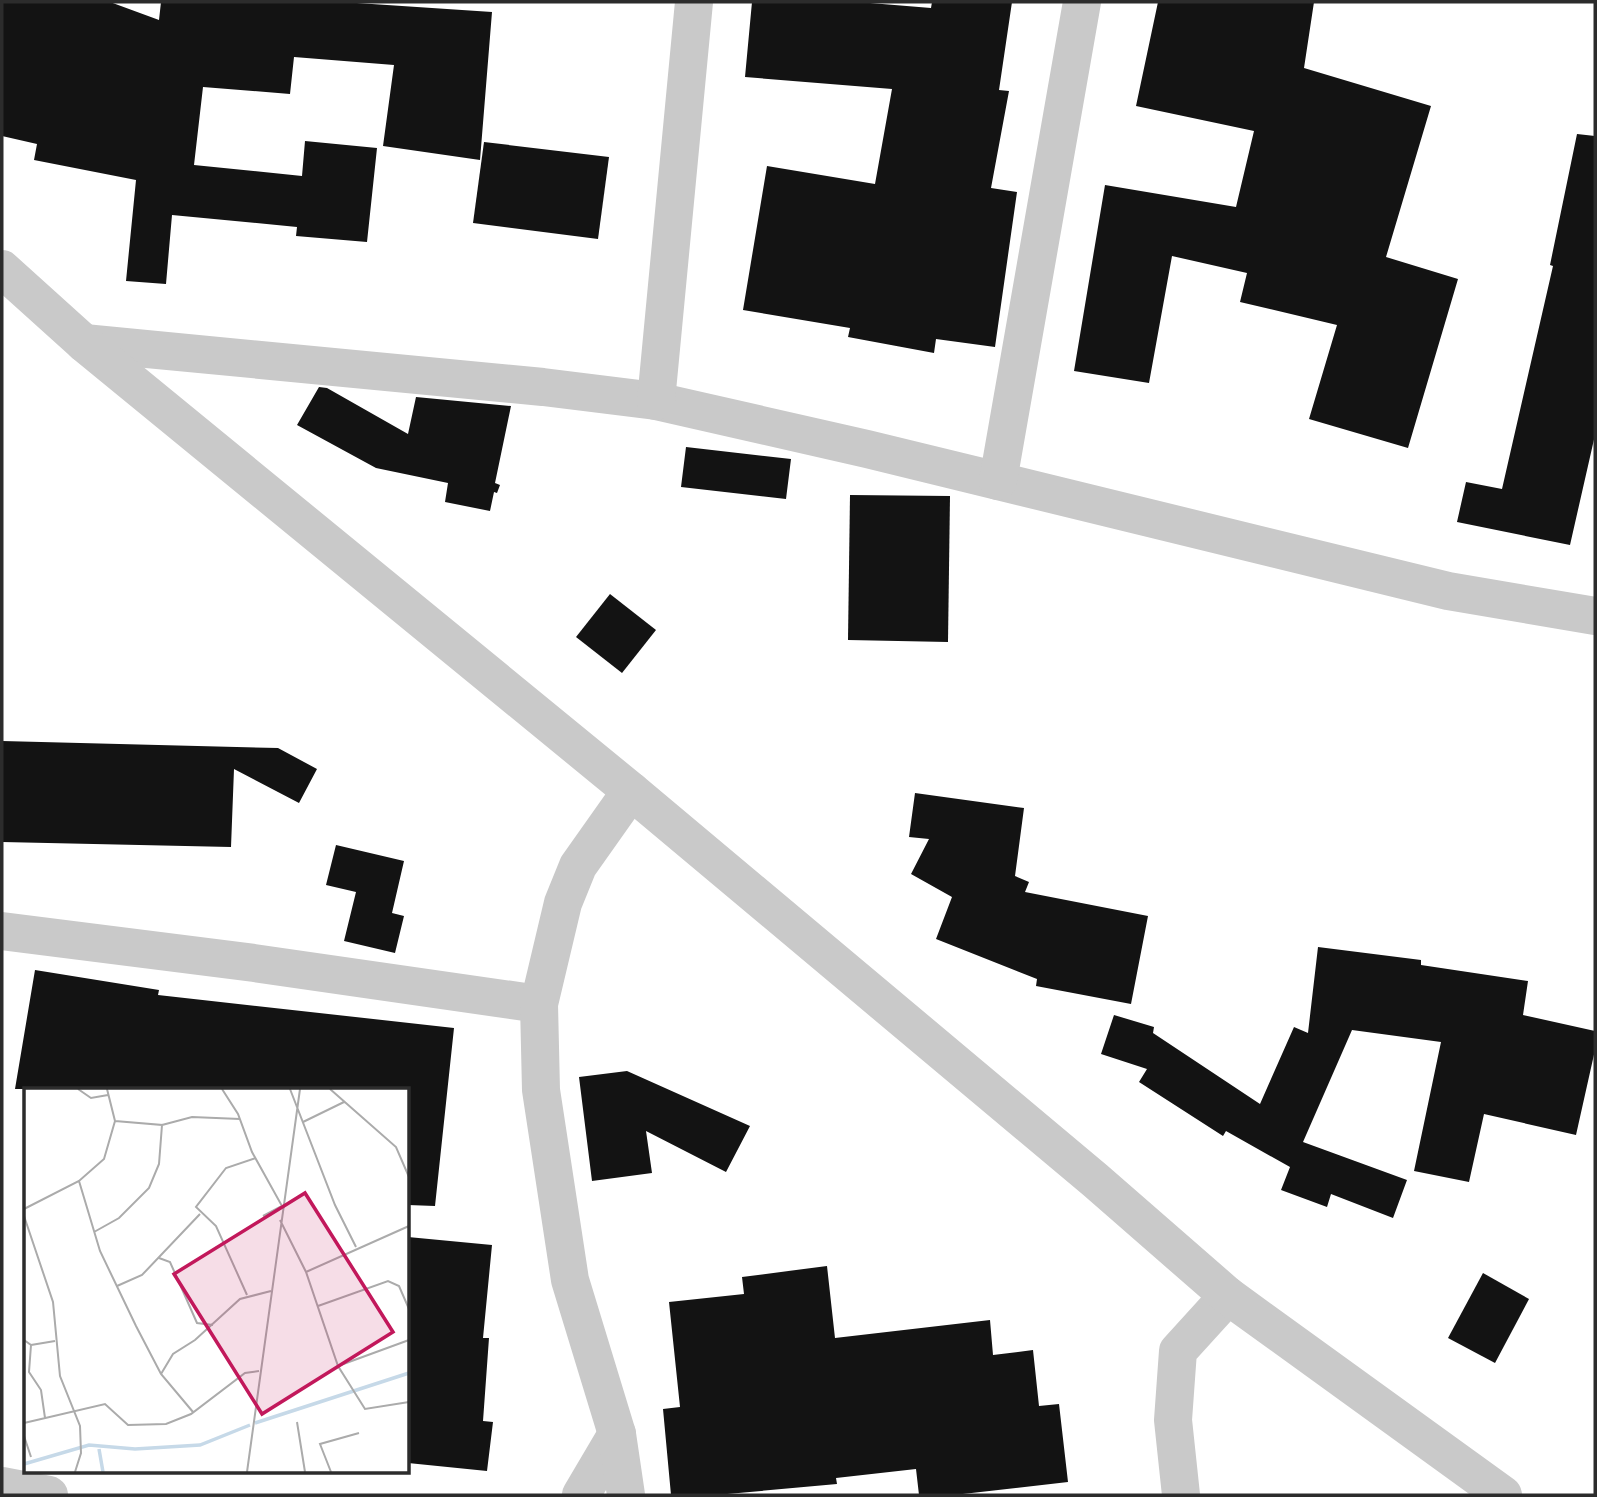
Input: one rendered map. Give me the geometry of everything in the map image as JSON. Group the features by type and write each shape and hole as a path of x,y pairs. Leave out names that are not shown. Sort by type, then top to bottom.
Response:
{"street":[{"path":"656,401 694,2"},
{"path":"998,481 1082,2"},
{"path":"2,269 84,343 631,791 1084,1171 1228,1296 1503,1495"},
{"path":"84,343 543,387 656,401 1448,591 1595,613"},
{"path":"626,1495 617,1434 570,1280 541,1090 540,1004 564,903 578,866 631,791"},
{"path":"2,931 254,963 540,1004"},
{"path":"1181,1495 1173,1420 1178,1351 1228,1296"},
{"path":"581,1495 617,1434"},
{"path":"2,1486 49,1495"}],"building":[{"path":"2,2 110,2 159,20 161,2 342,2 492,12 480,160 383,146 394,65 294,57 290,94 203,87 194,165 302,176 305,141 377,148 367,242 296,236 297,227 172,215 166,284 126,281 136,180 34,160 37,144 2,136"},
{"path":"752,2 858,2 931,8 932,2 1012,2 999,90 1009,91 991,188 1017,192 995,347 936,339 934,353 848,337 850,328 743,310 767,166 875,184 892,89 745,77"},
{"path":"1158,2 1314,2 1304,68 1431,106 1386,257 1458,279 1408,448 1309,419 1337,325 1240,302 1247,273 1172,256 1149,383 1074,371 1105,185 1236,207 1254,131 1136,106"},
{"path":"1577,134 1595,136 1595,435 1570,545 1457,522 1466,482 1502,489 1553,266 1550,265"},
{"path":"484,142 609,157 598,239 473,223"},
{"path":"319,387 327,388 408,434 416,397 511,406 495,483 500,485 497,493 494,492 490,511 445,502 448,483 376,468 297,425"},
{"path":"686,447 791,459 786,499 681,487"},
{"path":"850,495 950,496 948,642 848,640"},
{"path":"610,594 656,630 622,673 576,637"},
{"path":"2,741 278,748 317,769 299,803 234,769 231,847 2,842"},
{"path":"915,793 1024,808 1015,876 1029,882 1025,892 1148,916 1131,1004 1036,986 1037,979 936,939 952,897 911,874 929,839 909,837"},
{"path":"336,845 404,861 392,913 404,916 395,953 344,941 356,892 326,885"},
{"path":"1318,947 1421,960 1421,965 1528,981 1523,1015 1595,1031 1595,1050 1576,1135 1484,1114 1469,1182 1414,1171 1441,1042 1352,1030 1303,1142 1407,1180 1393,1218 1331,1194 1327,1207 1281,1190 1290,1167 1226,1131 1223,1136 1139,1082 1147,1069 1101,1054 1114,1015 1154,1027 1153,1033 1260,1104 1294,1027 1308,1033"},
{"path":"35,970 159,990 158,995 454,1028 435,1206 410,1205 410,1088 15,1089"},
{"path":"627,1071 750,1126 726,1172 646,1131 652,1173 592,1181 579,1077"},
{"path":"410,1237 492,1245 483,1338 489,1338 483,1421 493,1422 487,1471 410,1463"},
{"path":"827,1266 835,1338 990,1320 993,1355 1033,1350 1039,1406 1059,1404 1068,1482 954,1495 919,1495 916,1469 836,1478 837,1484 716,1495 671,1495 663,1409 680,1407 669,1302 744,1294 742,1277"},
{"path":"1483,1273 1529,1299 1495,1363 1448,1338"}]}
